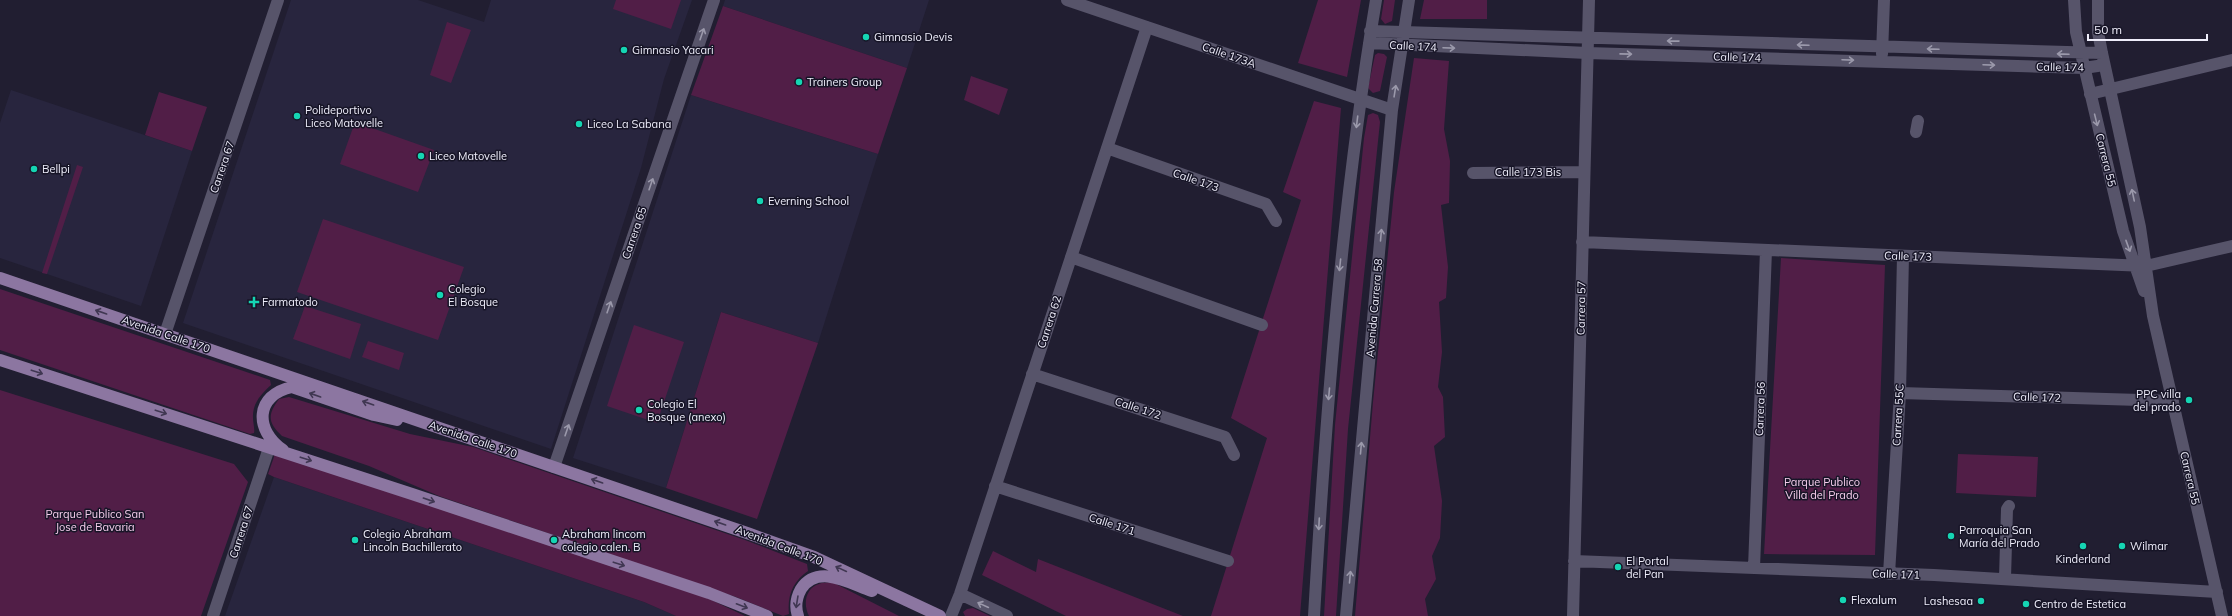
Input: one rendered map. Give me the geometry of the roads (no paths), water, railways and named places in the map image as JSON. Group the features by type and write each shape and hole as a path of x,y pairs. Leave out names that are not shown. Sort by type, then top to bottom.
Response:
{"main road":[{"name":"Avenida Calle 170","path":"0,278 792,549 840,569 940,616"},
{"path":"0,360 269,448 287,452 702,591 767,616"},
{"path":"287,452 275,444 267,435 262,423 263,411 267,402 274,394 292,387 374,415 461,435"},
{"path":"798,616 796,609 798,594 811,579 821,576 831,576 928,610"}],"street":[{"name":"Carrera 65","path":"554,467 714,0"},
{"name":"Calle 173A","path":"1068,0 1392,110"},
{"path":"1314,616 1324,454 1338,285 1360,99 1376,0"},
{"name":"Avenida Carrera 58","path":"1346,616 1392,110 1409,0"},
{"name":"Carrera 57","path":"1573,616 1589,0"},
{"path":"1882,61 1884,0"},
{"name":"Carrera 55","path":"2074,0 2076,32 2080,54 2123,232 2141,266"},
{"name":"Carrera 55","path":"2098,0 2098,32 2104,65 2140,227 2141,266 2222,616"},
{"name":"Carrera 67","path":"165,334 274,1"},
{"name":"Carrera 62","path":"950,616 960,594 1147,27"},
{"name":"Calle 174","path":"1370,31 2080,54 2102,53"},
{"name":"Calle 174","path":"1368,43 1402,46 1587,53 2084,68 2104,65"},
{"path":"2090,94 2232,60"},
{"name":"Calle 173","path":"1106,148 1266,204 1276,221"},
{"name":"Calle 173 Bis","path":"1473,173 1584,172"},
{"name":"Calle 173","path":"1582,242 2141,266 2232,246"},
{"name":"Carrera 56","path":"1754,568 1766,250"},
{"name":"Carrera 55C","path":"1888,574 1900,393 1903,256"},
{"path":"1071,257 1262,324"},
{"name":"Calle 172","path":"1032,374 1225,437 1234,455"},
{"name":"Calle 172","path":"1900,393 2173,401"},
{"name":"Carrera 67","path":"213,616 269,448"},
{"name":"Calle 171","path":"995,486 1228,561"},
{"path":"2006,578 2007,509 2010,506"},
{"name":"Calle 171","path":"1574,561 2006,578 2145,589 2217,592"},
{"path":"960,594 1007,616"}],"place":[{"name":"Gimnasio Devis","path":"866,37"},
{"name":"Gimnasio Yacari","path":"624,50"},
{"name":"Trainers Group","path":"799,82"},
{"name":"Polideportivo Liceo Matovelle","path":"297,116"},
{"name":"Liceo La Sabana","path":"579,124"},
{"name":"Liceo Matovelle","path":"421,156"},
{"name":"Bellpi","path":"34,169"},
{"name":"Everning School","path":"760,201"},
{"name":"Colegio El Bosque","path":"440,295"},
{"name":"Farmatodo","path":"254,302"},
{"name":"PPC villa del prado","path":"2189,400"},
{"name":"Colegio El Bosque (anexo)","path":"639,410"},
{"name":"Parroquia San María del Prado","path":"1951,536"},
{"name":"Colegio Abraham Lincoln Bachillerato","path":"355,540"},
{"name":"Abraham lincom colegio calen. B","path":"554,540"},
{"name":"Kinderland","path":"2083,546"},
{"name":"Wilmar","path":"2122,546"},
{"name":"El Portal del Pan","path":"1618,567"},
{"name":"Flexalum","path":"1843,600"},
{"name":"Lashesaa","path":"1981,601"},
{"name":"Centro de Estetica","path":"2026,604"}],"park label":[{"name":"Parque Publico Villa del Prado","path":"1822,488"},
{"name":"Parque Publico San Jose de Bavaria","path":"95,520"}]}
